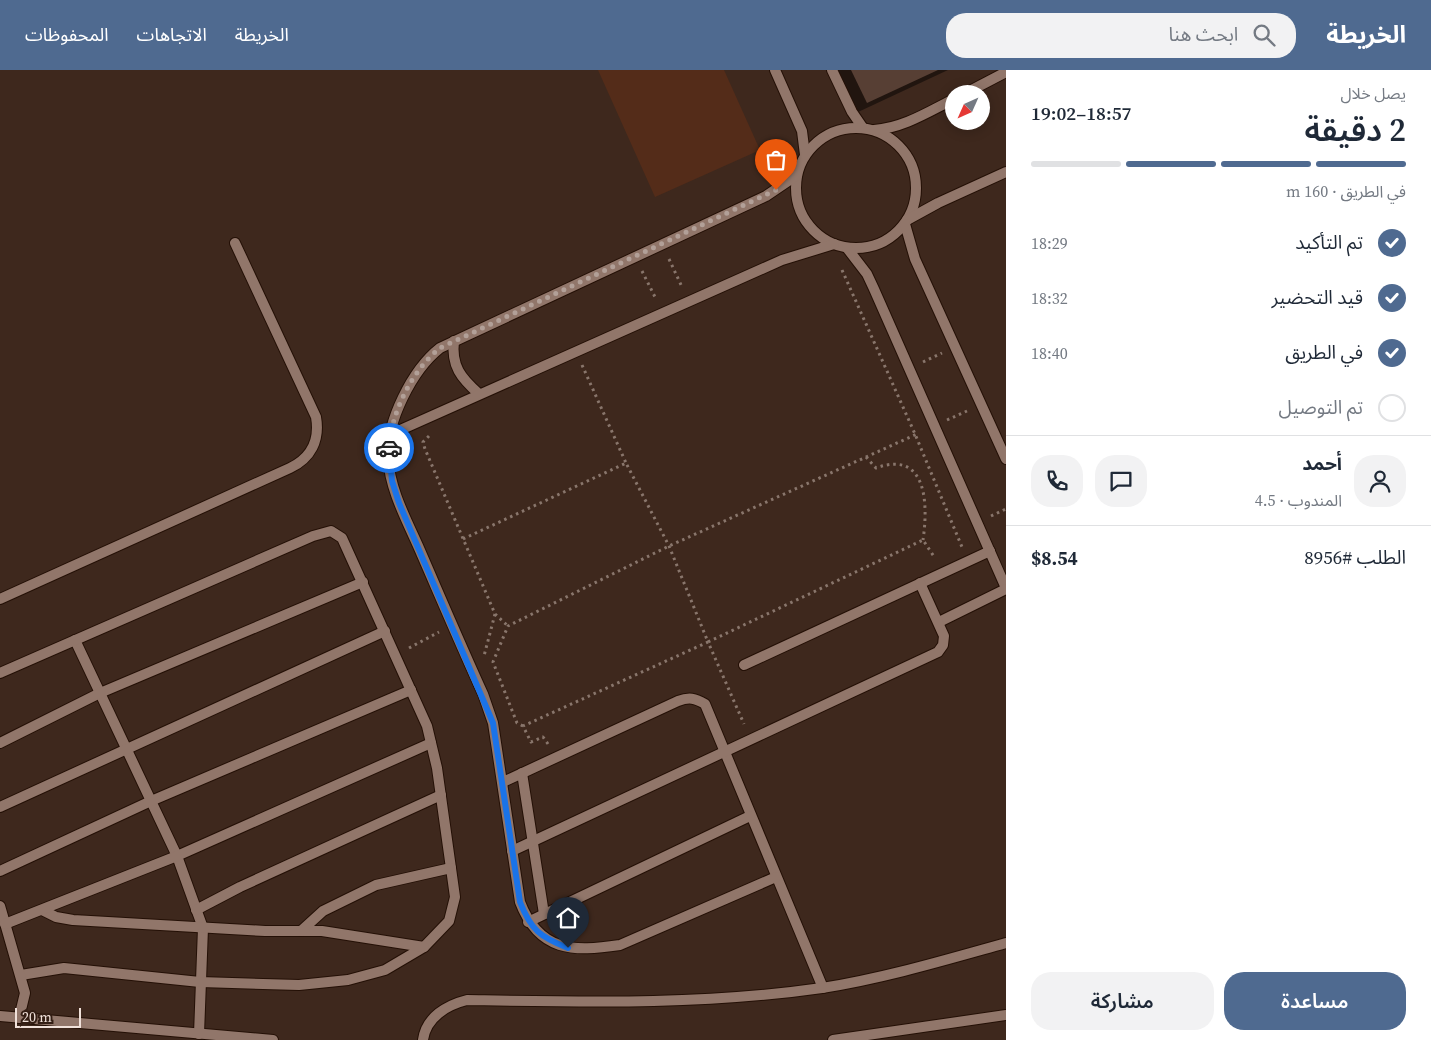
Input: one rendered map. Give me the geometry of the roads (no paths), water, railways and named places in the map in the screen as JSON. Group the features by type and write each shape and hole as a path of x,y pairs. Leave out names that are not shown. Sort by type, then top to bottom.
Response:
{"lane":[{"path":"776,70 802,131 805,155"},
{"path":"832,70 852,112 862,128"},
{"path":"981,85 1006,72"},
{"path":"945,104 906,123 885,129 862,128 836,131 814,145 805,155 797,175 795,187 800,211 814,231 834,244 847,248 873,246 885,241 906,222 938,203 1006,172"},
{"path":"874,130 898,144 913,167 916,194 906,222 916,260 1006,459"},
{"path":"776,877 620,945 594,949 568,948 545,939 528,922 520,902 493,723 470,665 399,503 388,458 390,435 397,412 422,365 440,348 766,196 797,175"},
{"path":"0,600 290,468 298,464 312,450 317,433 316,416 235,243"},
{"path":"390,435 782,260 834,244"},
{"path":"847,248 867,274 1006,589 939,622"},
{"path":"454,341 454,359 460,376 479,394"},
{"path":"0,673 313,536 331,531 342,538 428,726 441,795 455,897 449,921 424,947 385,970 348,980 299,985 200,982 64,968 21,975"},
{"path":"744,665 990,551"},
{"path":"0,743 100,693 363,582"},
{"path":"512,851 938,652 943,645 944,636 920,583"},
{"path":"0,807 385,631"},
{"path":"75,640 177,856 203,928 199,1034"},
{"path":"0,871 151,801 411,690"},
{"path":"503,782 687,698 697,699 705,704 823,988"},
{"path":"5,924 177,856 431,743"},
{"path":"522,773 544,914"},
{"path":"196,910 240,887 441,795"},
{"path":"528,922 750,816"},
{"path":"301,931 323,911 376,885 451,868"},
{"path":"0,906 25,993 19,1018"},
{"path":"42,910 56,917 73,920 203,928 322,931 424,947"},
{"path":"422,1040 430,1022 440,1011 453,1004 467,1000 664,1002 823,988 903,972 1006,943"},
{"path":"833,1040 1006,1015"},
{"path":"0,1016 199,1034 213,1038 273,1040"}]}
